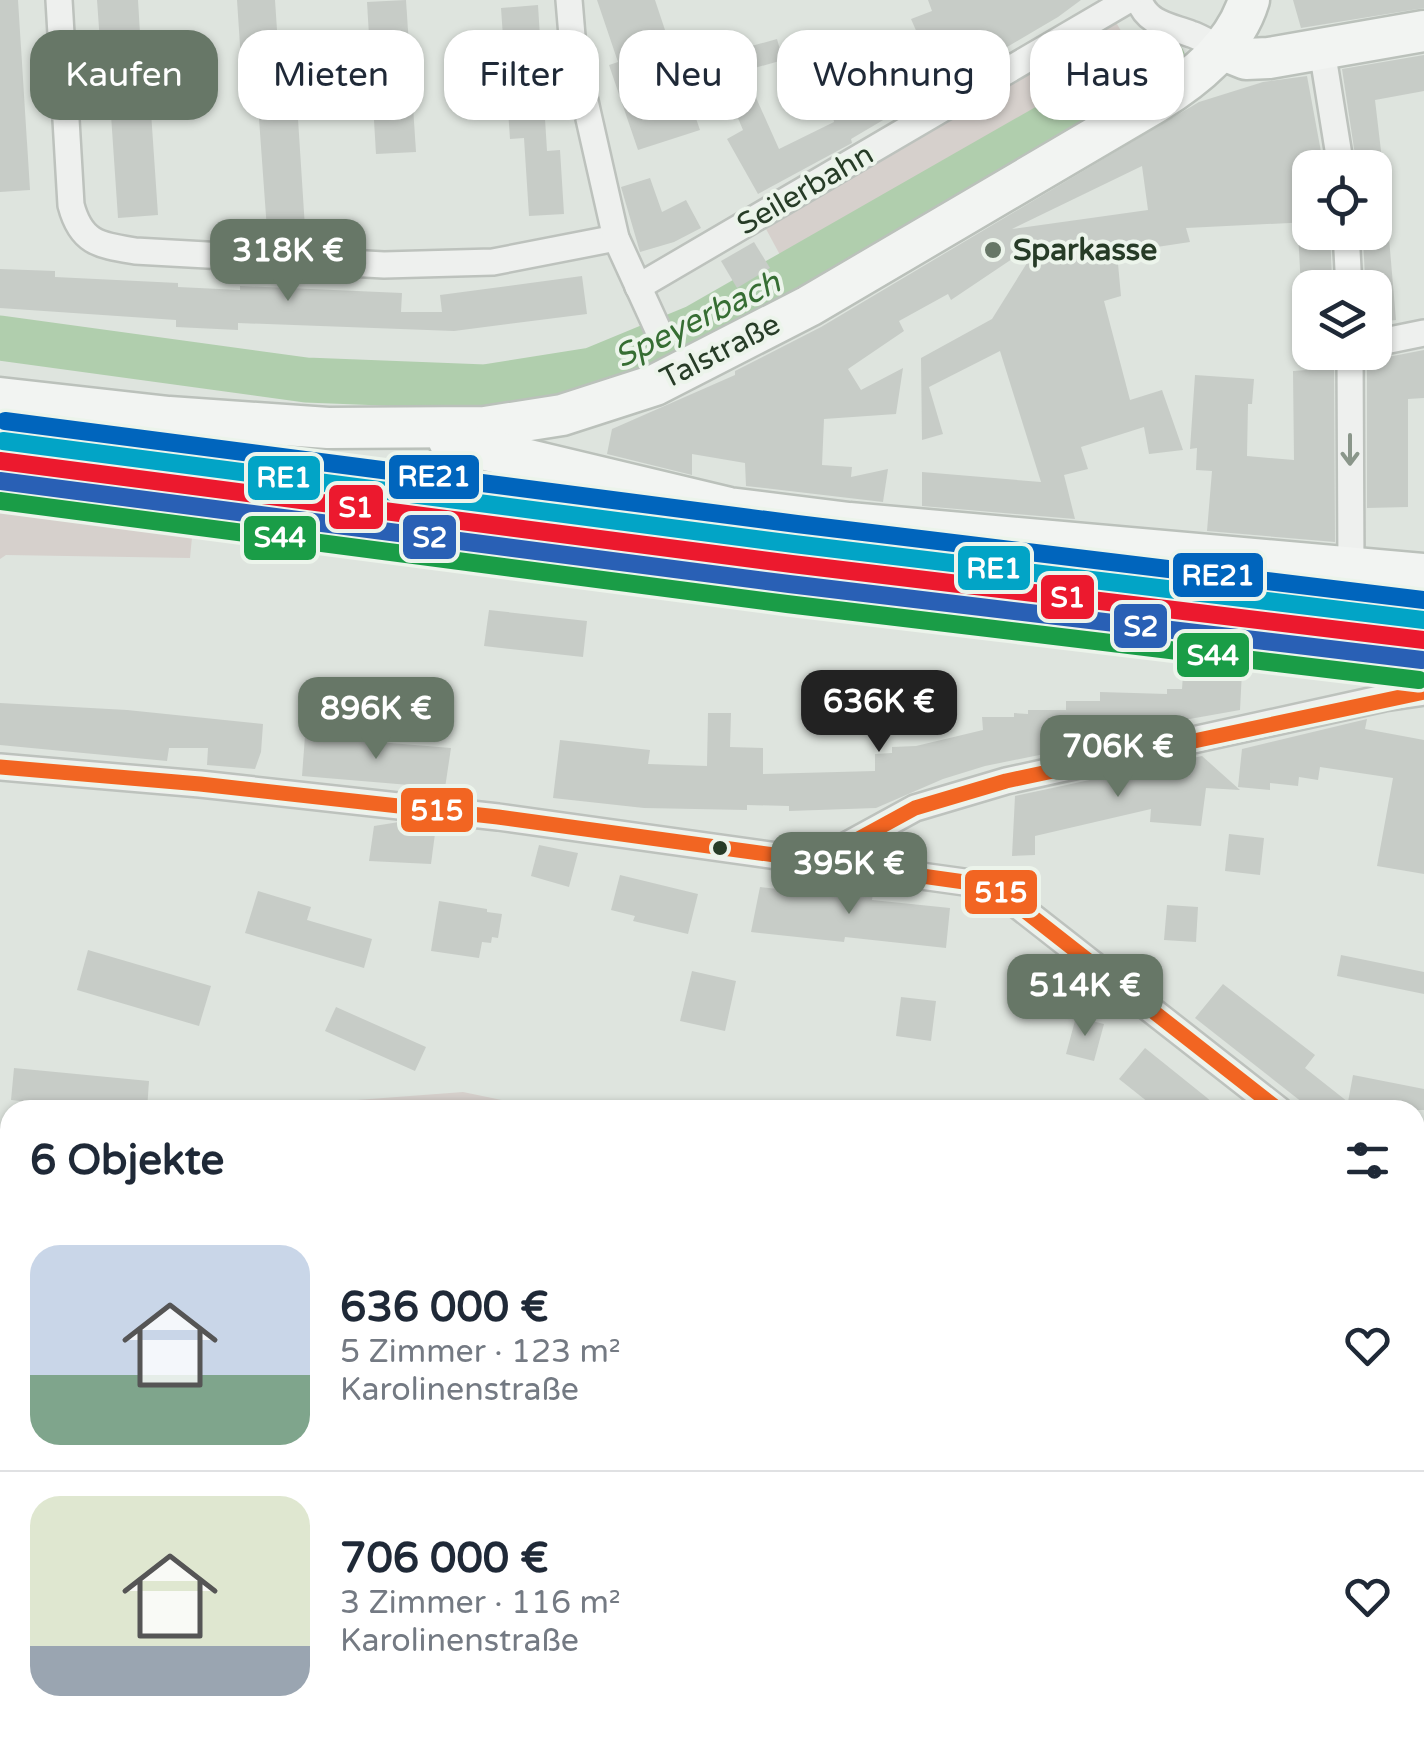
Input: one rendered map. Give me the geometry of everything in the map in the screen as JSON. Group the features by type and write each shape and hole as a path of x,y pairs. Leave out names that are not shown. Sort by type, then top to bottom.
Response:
{"main road":[{"name":"Talstraße","path":"0,398 169,418 404,430 514,424 562,415 655,384 810,306 1187,82 1221,49 1248,4"},
{"path":"1248,4 1274,40 1322,50"},
{"path":"1221,49 1246,59 1322,50 1424,30"},
{"path":"562,415 568,451 584,474 591,477"},
{"path":"404,430 729,508 849,523 1424,574"}],"street":[{"path":"59,0 71,205 75,222 101,246 400,265 493,262 616,238"},
{"path":"570,0 573,48 616,238 659,332"},
{"name":"Seilerbahn","path":"638,287 1128,0"},
{"path":"1139,0 1144,13 1171,30"},
{"path":"1184,33 1221,49"},
{"path":"1322,50 1338,150"},
{"path":"1184,57 1187,82"},
{"path":"1392,339 1424,333"},
{"path":"1350,370 1351,570"},
{"path":"818,861 915,808 1006,781 1424,692"},
{"path":"0,767 200,784 498,817 993,886 1266,1100"}],"shaded area":[{"path":"1114,19 1120,30 1096,30"},
{"path":"1030,70 1030,120 1041,120 786,266 766,229 947,120 1010,120 1010,82"},
{"path":"0,485 188,512 185,525 193,527 190,558 6,555 0,559"},
{"path":"463,1092 502,1100 358,1100"}],"building":[{"path":"0,0 18,0 30,190 0,192"},
{"path":"97,0 138,0 140,30 99,30"},
{"path":"237,0 275,0 277,30 239,30"},
{"path":"406,0 408,30 369,30 367,2"},
{"path":"597,0 655,0 665,30 619,30 619,94 609,65 618,62"},
{"path":"928,0 1081,0 1010,45 1010,30 916,30 911,19 932,11"},
{"path":"1293,0 1424,0 1424,8 1301,28"},
{"path":"538,5 540,30 503,30 501,8"},
{"path":"777,39 777,62 757,67 757,45"},
{"path":"1424,55 1424,91 1375,100 1381,150 1354,150 1342,69"},
{"path":"1307,76 1321,150 1292,150 1292,223 1186,228 1190,242 1117,253 1121,296 1104,301 1130,400 1162,390 1183,450 1149,454 1144,427 1081,447 1088,469 1064,475 1075,519 922,506 922,472 1041,482 1000,351 929,387 943,434 922,440 921,358 992,319 1042,239 951,300 948,294 899,321 904,331 848,369 861,390 903,368 896,414 824,419 822,465 852,467 851,477 888,469 883,502 746,486 745,463 692,454 692,475 607,454 612,429 735,375 735,371 821,327 1169,120 1184,120 1184,111 1199,102 1263,82","holes":["1142,166 1148,210 1012,229"]},
{"path":"757,100 779,149 834,122 883,120 851,139 852,143 758,194 727,139 743,130 739,120 757,120"},
{"path":"111,120 152,120 158,215 118,218"},
{"path":"259,120 298,120 305,228 267,230"},
{"path":"374,120 414,120 416,152 376,154"},
{"path":"509,120 545,120 547,151 560,150 564,214 529,216 524,138 510,139"},
{"path":"628,120 697,120 700,130 638,150"},
{"path":"650,178 662,212 686,200 701,228 674,242 640,252 621,187"},
{"path":"754,242 770,268 737,288 721,261"},
{"path":"1299,250 1331,250 1332,270 1300,270"},
{"path":"1364,250 1390,250 1392,270 1365,270"},
{"path":"0,269 55,271 55,277 178,283 178,287 402,293 401,312 442,312 440,295 582,276 587,314 454,331 238,323 238,330 176,327 176,320 0,308"},
{"path":"1392,273 1396,320 1392,320"},
{"path":"1424,350 1424,398 1408,399 1408,507 1367,508 1367,370 1392,370 1392,356"},
{"path":"1334,370 1335,542 1207,531 1212,471 1196,470 1197,448 1190,449 1195,375 1254,379 1252,404 1248,404 1247,456 1294,460 1293,371"},
{"path":"489,610 587,621 583,657 484,646"},
{"path":"1184,660 1218,664 1218,670 1242,671 1240,710 985,766 876,808 644,808 553,798 560,740 650,750 648,764 707,766 708,713 731,713 730,747 763,748 763,774 875,771 875,754 892,753 892,747 916,746 983,730 982,717 1014,717 1014,713 1028,714 1028,710 1066,710 1066,701 1100,701 1100,692 1167,694 1167,689 1182,689"},
{"path":"0,703 127,710 263,724 261,752 255,769 207,765 208,748 169,748 167,761 0,745"},
{"path":"1367,719 1365,729 1424,740 1424,874 1377,866 1393,778 1320,767 1318,780 1299,777 1298,786 1270,783 1270,790 1238,787 1242,749"},
{"path":"305,736 451,748 445,788 302,776"},
{"path":"1202,756 1240,790 1206,788 1201,826 1150,822 1151,809 1035,836 1035,855 1012,856 1015,796"},
{"path":"399,822 436,826 431,864 369,861 374,826"},
{"path":"1229,834 1264,838 1260,875 1225,871"},
{"path":"539,845 578,853 569,887 531,876"},
{"path":"620,875 698,894 688,934 633,921 635,916 611,910"},
{"path":"850,882 874,886 872,900 950,908 946,948 751,932 760,887 849,897"},
{"path":"258,891 311,907 307,920 372,939 364,968 245,933"},
{"path":"439,901 502,914 498,938 492,937 491,943 482,942 479,958 431,951"},
{"path":"1167,905 1198,907 1196,942 1164,940"},
{"path":"88,950 211,986 199,1026 77,990"},
{"path":"1341,955 1424,972 1424,994 1337,976"},
{"path":"692,971 736,981 725,1031 680,1021"},
{"path":"1223,984 1315,1055 1305,1068 1345,1100 1299,1100 1195,1018"},
{"path":"901,997 936,1001 931,1041 896,1036"},
{"path":"336,1007 426,1047 415,1071 325,1031"},
{"path":"1076,1017 1104,1024 1094,1061 1066,1054"},
{"path":"1145,1048 1209,1100 1145,1100 1119,1079"},
{"path":"14,1068 149,1081 148,1100 11,1100"},
{"path":"1353,1075 1424,1089 1424,1100 1348,1100"}],"waterway":[{"name":"Speyerbach","path":"0,338 306,380 485,387 592,370 696,327 1058,120"}],"transit line":[{"name":"RE21","path":"5,421 797,524 1424,600"},
{"name":"RE1","path":"3,441 794,544 1424,620"},
{"name":"S1","path":"0,461 792,564 1424,640"},
{"name":"S2","path":"0,481 789,584 1422,660"},
{"name":"S44","path":"0,501 787,604 1419,680"},
{"name":"515","path":"0,767 200,784 498,817 818,861 915,808 1006,781 1424,692"},
{"name":"515","path":"801,859 993,886 1266,1100"}],"place":[{"name":"Sparkasse","path":"993,250"}]}
